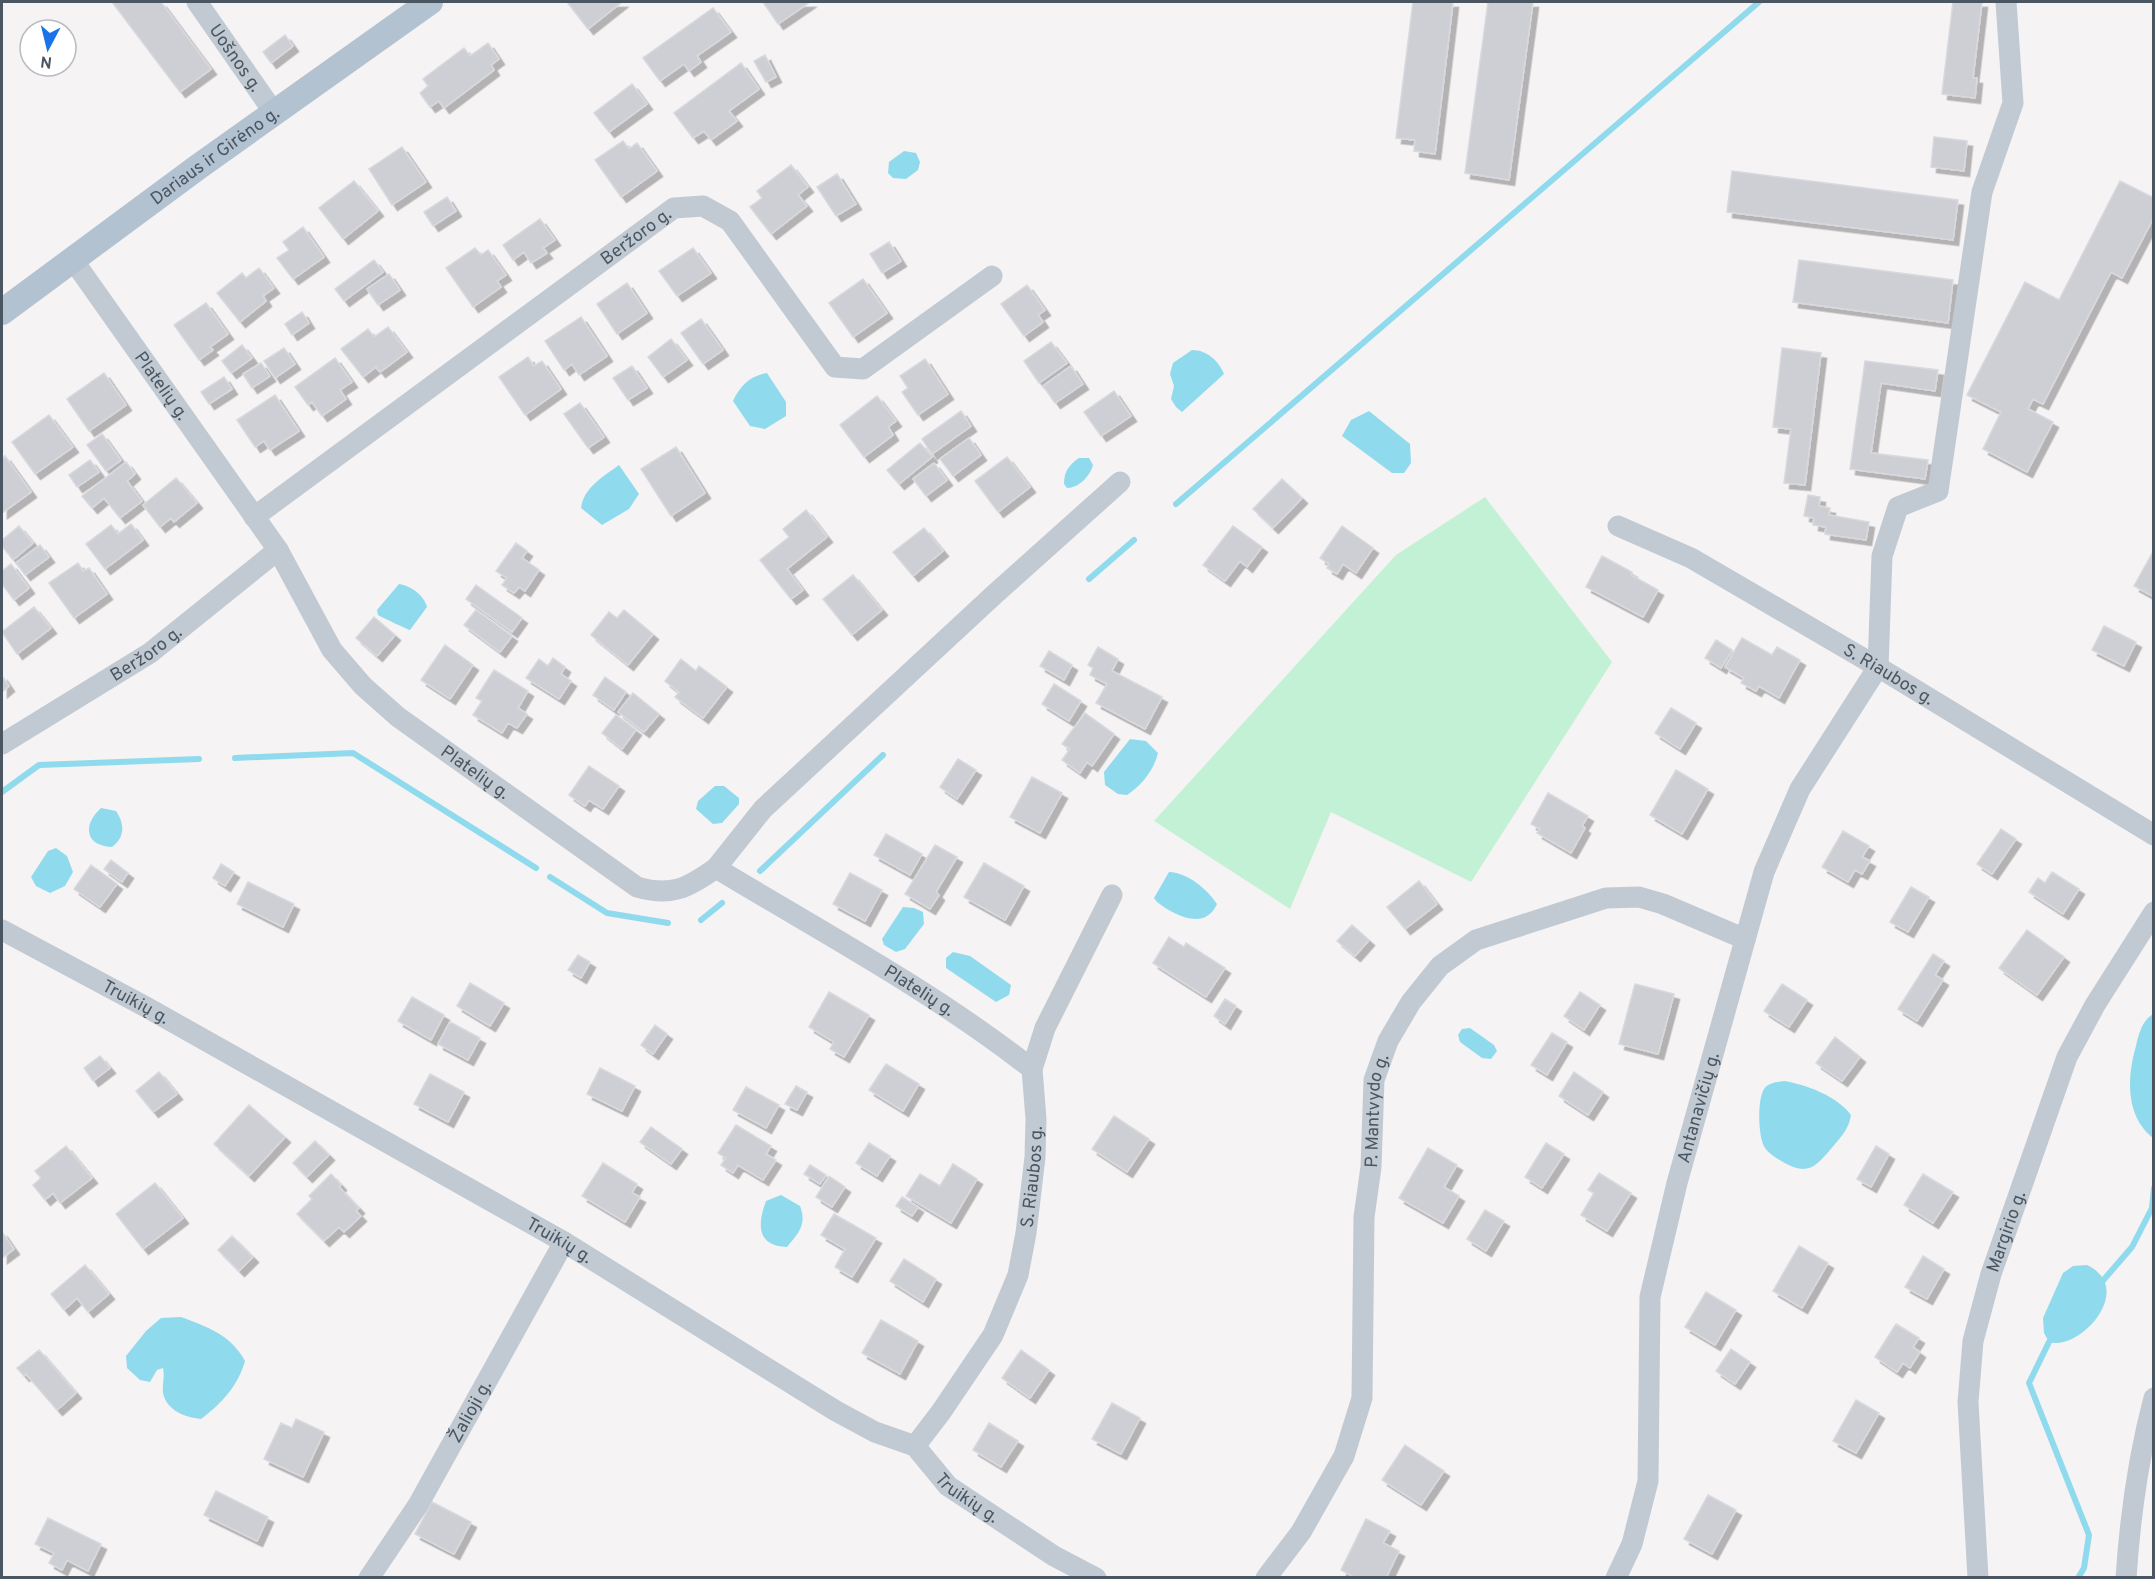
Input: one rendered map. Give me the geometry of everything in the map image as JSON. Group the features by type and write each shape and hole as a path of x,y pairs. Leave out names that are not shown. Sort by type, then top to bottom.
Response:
{"main road":[{"name":"Dariaus ir Girėno g.","path":"2,312 198,167 430,2"}],"street":[{"name":"Uošnos g.","path":"197,2 274,114"},
{"path":"1878,667 1882,556 1898,507 1938,491 1982,192 2013,103 2006,2"},
{"name":"Beržoro g.","path":"254,517 674,208 703,206 730,221 835,368 863,369 992,276"},
{"name":"Platelių g.","path":"73,260 278,550 332,650 363,686 398,717 637,887 653,892 670,892 693,884 716,868 937,1001 993,1038 1032,1069"},
{"path":"716,868 764,809 996,593 1120,482"},
{"name":"S. Riaubos g.","path":"1618,526 1691,558 1878,667 2154,835"},
{"name":"Beržoro g.","path":"2,744 150,653 278,550"},
{"name":"Antanavičių g.","path":"1616,1578 1632,1544 1648,1481 1650,1297 1677,1183 1764,872 1800,789 1878,667"},
{"name":"S. Riaubos g.","path":"915,1446 993,1335 1018,1275 1026,1233 1035,1157 1036,1119 1032,1069 1045,1028 1112,895"},
{"name":"P. Mantvydo g.","path":"1266,1578 1301,1532 1344,1456 1362,1398 1364,1217 1371,1167 1374,1080 1388,1041 1412,1002 1440,966 1476,940 1605,898 1639,897 1663,904 1745,939"},
{"name":"Margirio g.","path":"1978,1578 1968,1402 1973,1341 1991,1274 2067,1057 2095,1005 2154,912"},
{"name":"Truikių g.","path":"2,930 156,1012 564,1242 836,1411 875,1432 915,1446 948,1486 1054,1556 1096,1578"},
{"name":"Žalioji g.","path":"369,1578 418,1505 564,1242"},
{"path":"2126,1578 2134,1492 2143,1438 2154,1398"}],"green space":[{"path":"1485,497 1612,662 1471,882 1331,812 1290,909 1154,821 1396,555"}],"water":[{"path":"904,151 916,153 920,162 918,170 906,179 893,178 888,173 889,162"},
{"path":"1192,350 1212,357 1224,374 1182,412 1171,399 1174,386 1170,374 1173,363"},
{"path":"767,373 786,402 786,416 765,429 750,426 733,401 746,382"},
{"path":"1369,411 1410,444 1411,463 1404,473 1392,473 1342,436 1351,420"},
{"path":"1079,458 1089,458 1093,465 1092,469 1080,484 1067,488 1064,484 1066,472"},
{"path":"619,465 639,494 629,509 602,525 581,508 590,488"},
{"path":"399,584 416,592 427,607 410,630 378,615 377,610"},
{"path":"1130,739 1146,741 1158,753 1154,765 1138,787 1127,795 1118,794 1105,785 1104,772"},
{"path":"715,786 724,786 739,798 739,804 722,823 713,824 696,809 698,801"},
{"path":"101,808 116,811 121,821 121,835 112,847 96,843 89,833 91,821"},
{"path":"56,848 67,856 73,872 65,886 50,893 36,886 31,877 48,851"},
{"path":"1169,872 1183,875 1208,893 1217,904 1212,912 1205,917 1189,918 1172,912 1157,902 1154,898"},
{"path":"903,907 923,912 924,924 905,949 896,952 884,945 882,939"},
{"path":"953,952 970,956 1011,985 1009,995 996,1002 946,968 946,958"},
{"path":"2153,1014 2153,1138 2137,1119 2130,1083 2133,1058 2140,1032 2146,1020"},
{"path":"1470,1028 1494,1045 1497,1051 1491,1059 1482,1058 1460,1042 1458,1035 1462,1029"},
{"path":"1784,1081 1821,1092 1838,1102 1851,1115 1846,1130 1840,1138 1819,1162 1809,1168 1798,1168 1783,1162 1769,1153 1763,1143 1759,1119 1762,1094 1768,1085"},
{"path":"781,1195 800,1206 803,1218 798,1233 787,1247 770,1243 762,1233 761,1226 766,1201"},
{"path":"2087,1265 2101,1276 2106,1289 2105,1303 2098,1316 2075,1338 2061,1343 2049,1342 2044,1333 2043,1318 2063,1273 2073,1266"},
{"path":"181,1317 209,1328 226,1338 245,1361 228,1394 201,1419 183,1415 168,1404 163,1393 163,1368 157,1370 150,1382 140,1380 127,1368 126,1356 146,1331 161,1318"}],"building":[{"path":"112,2 161,2 211,69 180,92"},
{"path":"567,2 622,2 588,29"},
{"path":"763,2 810,2 778,24"},
{"path":"1413,2 1453,2 1435,154 1414,151 1415,140 1396,138"},
{"path":"1488,2 1533,2 1509,180 1465,173"},
{"path":"1953,2 1982,2 1973,78 1977,78 1975,98 1942,94"},
{"path":"713,8 731,32 697,56 701,62 689,71 684,64 660,81 643,58"},
{"path":"285,35 293,46 271,63 263,52"},
{"path":"488,43 499,59 491,65 494,70 444,108 439,101 430,107 420,93 428,86 423,79 464,48 470,56"},
{"path":"765,55 776,77 766,82 754,61"},
{"path":"741,63 759,89 729,111 737,121 711,140 704,131 693,138 674,113"},
{"path":"632,84 647,104 609,132 594,113"},
{"path":"1934,137 1967,141 1964,171 1931,167"},
{"path":"623,141 629,149 637,143 657,171 621,197 595,160"},
{"path":"402,147 426,182 392,205 369,169"},
{"path":"791,165 808,187 798,195 807,206 771,234 750,207 762,198 757,191"},
{"path":"1732,171 1958,200 1953,240 1727,212"},
{"path":"837,174 856,204 836,216 817,187"},
{"path":"354,181 378,211 343,239 319,208"},
{"path":"2120,181 2154,198 2154,217 2122,278 2111,272 2043,404 2033,399 2028,409 2053,422 2027,472 1983,449 2001,412 1967,395 2025,282 2059,300"},
{"path":"447,197 456,211 433,226 424,212"},
{"path":"540,219 555,240 543,248 547,253 531,263 524,252 513,260 503,245"},
{"path":"303,227 324,257 293,279 277,258 289,250 283,242"},
{"path":"889,242 901,261 882,273 870,254"},
{"path":"475,248 481,255 488,250 506,275 497,281 501,287 473,307 446,268"},
{"path":"693,248 711,273 677,296 659,271"},
{"path":"374,260 383,272 344,301 335,289"},
{"path":"1799,260 1953,280 1948,323 1793,302"},
{"path":"259,268 274,288 263,296 266,301 240,322 217,293 242,273 246,278"},
{"path":"389,274 400,290 378,305 367,289"},
{"path":"863,279 887,313 853,337 829,303"},
{"path":"627,283 647,313 617,334 597,304"},
{"path":"1027,285 1045,310 1038,315 1043,322 1024,336 1001,304"},
{"path":"206,303 228,334 210,347 213,350 199,360 174,325"},
{"path":"302,312 309,323 292,335 285,324"},
{"path":"581,317 607,356 579,375 572,364 564,370 545,341"},
{"path":"701,319 723,350 703,364 681,333"},
{"path":"388,327 407,352 380,372 376,367 363,377 341,349 368,329 374,337"},
{"path":"671,339 687,360 663,377 648,357"},
{"path":"1051,342 1067,363 1039,383 1024,361"},
{"path":"242,345 252,358 231,373 222,361"},
{"path":"284,348 295,364 275,378 264,361"},
{"path":"1782,348 1821,353 1805,485 1784,483 1791,429 1773,427"},
{"path":"528,357 534,366 542,361 561,389 525,415 499,377"},
{"path":"335,358 352,382 340,390 346,399 322,416 312,402 308,405 295,387"},
{"path":"925,359 948,394 918,415 902,392 908,388 900,376"},
{"path":"1865,361 1938,370 1935,391 1881,383 1871,453 1928,460 1925,479 1850,469"},
{"path":"261,363 270,376 252,388 243,374"},
{"path":"632,366 647,388 628,400 613,378"},
{"path":"1071,366 1083,384 1055,403 1043,386"},
{"path":"104,373 126,405 89,431 67,399"},
{"path":"224,377 232,389 209,404 201,392"},
{"path":"1114,391 1131,416 1101,436 1084,412"},
{"path":"275,395 299,431 270,450 264,441 255,447 237,420"},
{"path":"877,396 896,421 888,427 893,435 864,457 840,425"},
{"path":"580,403 604,437 588,448 564,414"},
{"path":"961,411 971,426 932,454 922,439"},
{"path":"49,415 73,447 35,474 12,442"},
{"path":"102,434 121,460 106,471 87,445"},
{"path":"969,438 981,455 953,476 940,459"},
{"path":"920,443 932,457 899,484 887,470"},
{"path":"676,447 705,493 671,516 641,469"},
{"path":"5,456 31,492 2,513 2,459"},
{"path":"1007,457 1030,487 998,512 975,481"},
{"path":"90,460 99,472 77,487 69,475"},
{"path":"126,462 135,474 127,481 142,501 120,518 104,498 92,508 82,496"},
{"path":"934,463 947,480 926,496 913,479"},
{"path":"176,478 197,503 174,522 171,518 160,527 143,505"},
{"path":"1282,479 1302,498 1273,528 1253,509"},
{"path":"1808,495 1820,497 1819,506 1830,508 1829,515 1869,522 1866,540 1825,534 1826,527 1813,525 1814,518 1804,516"},
{"path":"806,510 827,537 787,569 803,590 791,599 760,560 789,537 783,529"},
{"path":"131,524 143,540 105,569 86,544 111,525 118,534"},
{"path":"19,526 33,543 13,560 2,546 2,540"},
{"path":"1233,526 1262,547 1247,567 1240,561 1225,581 1203,565"},
{"path":"1342,526 1373,548 1356,573 1343,564 1337,574 1327,568 1329,564 1320,558"},
{"path":"924,528 943,551 913,576 893,552"},
{"path":"516,543 527,551 522,558 539,570 525,591 519,587 514,593 502,585 507,578 496,571"},
{"path":"40,545 49,557 25,575 16,563"},
{"path":"2154,550 2154,597 2134,586"},
{"path":"1602,556 1632,572 1631,575 1658,590 1643,617 1586,587"},
{"path":"78,563 83,571 89,568 107,594 74,618 49,583"},
{"path":"11,564 29,588 14,600 2,584 2,571"},
{"path":"853,575 882,610 852,635 823,599"},
{"path":"476,585 522,618 512,632 466,599"},
{"path":"34,607 51,628 17,654 2,632"},
{"path":"476,610 512,636 500,652 464,625"},
{"path":"624,610 653,634 628,665 591,635 609,612 617,618"},
{"path":"374,617 395,635 377,656 356,638"},
{"path":"2104,626 2136,642 2124,666 2092,650"},
{"path":"1742,638 1772,655 1777,647 1800,660 1779,698 1759,686 1756,691 1741,683 1744,678 1725,667"},
{"path":"1716,640 1732,650 1721,668 1705,658"},
{"path":"445,645 473,665 450,699 421,680"},
{"path":"1098,647 1118,659 1112,671 1162,697 1145,729 1096,703 1107,684 1090,675 1093,668 1088,665"},
{"path":"1049,651 1072,665 1064,680 1040,666"},
{"path":"553,658 565,667 561,674 571,681 559,699 526,678 539,659 548,666"},
{"path":"681,659 696,671 699,666 727,687 703,718 675,697 679,692 665,681"},
{"path":"494,670 528,691 518,708 527,714 517,728 508,723 502,733 473,715 482,701 476,698"},
{"path":"2,676 9,686 2,692"},
{"path":"605,677 626,692 614,710 593,695"},
{"path":"1054,684 1081,701 1069,721 1042,704"},
{"path":"633,693 659,714 644,732 618,712"},
{"path":"1671,708 1696,723 1680,749 1655,733"},
{"path":"1085,713 1114,734 1092,766 1087,762 1080,773 1062,760 1070,749 1062,744"},
{"path":"616,715 636,730 622,749 602,733"},
{"path":"958,759 976,770 957,799 940,787"},
{"path":"589,766 619,786 603,809 589,800 585,806 569,795"},
{"path":"1676,770 1708,789 1682,834 1650,815"},
{"path":"1032,777 1062,793 1040,833 1010,817"},
{"path":"1548,793 1588,816 1582,826 1585,828 1571,853 1537,833 1540,829 1531,824"},
{"path":"2001,829 2016,839 1992,874 1977,864"},
{"path":"1843,831 1869,846 1862,857 1870,861 1862,874 1855,870 1848,882 1822,867"},
{"path":"886,834 922,854 910,875 874,855"},
{"path":"935,845 957,857 936,892 939,895 930,909 905,894"},
{"path":"111,860 128,873 122,882 104,869"},
{"path":"984,863 1024,886 1005,920 964,897"},
{"path":"221,864 234,872 225,886 213,878"},
{"path":"91,865 117,884 100,907 74,889"},
{"path":"2052,872 2079,889 2063,914 2029,892 2038,878 2045,883"},
{"path":"850,873 882,890 865,921 833,904"},
{"path":"1419,881 1437,904 1405,929 1387,907"},
{"path":"248,882 294,904 283,927 237,904"},
{"path":"1911,887 1929,897 1908,932 1890,922"},
{"path":"1352,925 1369,940 1355,956 1337,941"},
{"path":"2027,930 2064,957 2037,995 1999,968"},
{"path":"1169,937 1184,947 1186,943 1225,968 1206,997 1153,963"},
{"path":"1933,954 1944,961 1935,975 1943,980 1917,1021 1898,1009"},
{"path":"578,955 590,962 581,978 568,970"},
{"path":"470,983 504,1003 490,1026 457,1006"},
{"path":"1635,984 1674,994 1658,1054 1619,1044"},
{"path":"1782,984 1807,1000 1789,1027 1764,1011"},
{"path":"829,992 869,1015 844,1057 830,1049 834,1042 809,1027"},
{"path":"1580,992 1600,1005 1584,1030 1564,1016"},
{"path":"412,997 444,1015 431,1040 398,1021"},
{"path":"1225,999 1236,1006 1225,1024 1214,1016"},
{"path":"450,1022 480,1038 468,1060 438,1044"},
{"path":"655,1025 667,1034 653,1054 641,1045"},
{"path":"1552,1033 1567,1042 1547,1075 1531,1065"},
{"path":"1835,1037 1860,1057 1842,1081 1816,1063"},
{"path":"100,1056 110,1068 93,1081 84,1068"},
{"path":"886,1064 919,1084 903,1111 869,1090"},
{"path":"600,1068 635,1086 622,1111 587,1094"},
{"path":"159,1072 177,1094 153,1112 136,1091"},
{"path":"1574,1072 1603,1092 1588,1115 1559,1096"},
{"path":"430,1074 464,1092 448,1122 414,1104"},
{"path":"796,1086 807,1092 797,1110 785,1104"},
{"path":"746,1087 779,1105 766,1128 733,1110"},
{"path":"249,1105 285,1137 249,1176 214,1144"},
{"path":"1114,1116 1149,1139 1127,1172 1092,1149"},
{"path":"736,1125 771,1146 766,1154 776,1160 763,1180 738,1165 733,1173 721,1165 726,1158 718,1153"},
{"path":"651,1127 682,1149 671,1164 640,1142"},
{"path":"315,1141 329,1155 307,1177 293,1163"},
{"path":"869,1143 890,1156 877,1176 856,1163"},
{"path":"1546,1143 1564,1154 1542,1188 1525,1177"},
{"path":"66,1146 92,1178 60,1203 53,1193 45,1200 33,1185 41,1178 35,1171"},
{"path":"1876,1146 1889,1154 1871,1187 1857,1179"},
{"path":"1428,1148 1457,1165 1444,1187 1459,1196 1443,1223 1399,1198"},
{"path":"603,1163 637,1184 632,1193 640,1197 625,1222 582,1196"},
{"path":"953,1164 977,1179 951,1223 906,1196 920,1174 940,1186"},
{"path":"810,1165 826,1175 820,1184 804,1174"},
{"path":"1599,1173 1631,1193 1607,1231 1581,1215 1594,1193 1588,1190"},
{"path":"331,1174 341,1185 339,1187 359,1208 356,1211 361,1216 344,1232 339,1227 324,1241 297,1214 312,1199 309,1196"},
{"path":"1923,1174 1953,1192 1933,1223 1904,1205"},
{"path":"829,1176 845,1187 832,1207 816,1197"},
{"path":"155,1183 183,1218 143,1249 116,1214"},
{"path":"902,1197 918,1207 912,1216 896,1206"},
{"path":"1485,1210 1504,1221 1486,1251 1467,1239"},
{"path":"834,1214 876,1238 852,1277 835,1267 845,1249 821,1235"},
{"path":"2,1232 14,1249 2,1258"},
{"path":"232,1236 253,1257 239,1271 218,1250"},
{"path":"1799,1246 1828,1263 1802,1308 1773,1291"},
{"path":"1923,1256 1944,1269 1927,1299 1905,1287"},
{"path":"904,1259 936,1279 923,1302 890,1281"},
{"path":"85,1265 109,1294 88,1312 77,1298 64,1310 51,1294"},
{"path":"1706,1292 1736,1310 1715,1345 1685,1327"},
{"path":"881,1320 918,1341 900,1374 862,1353"},
{"path":"1896,1324 1919,1338 1913,1347 1920,1352 1910,1368 1903,1363 1897,1372 1875,1357"},
{"path":"1731,1349 1750,1362 1735,1384 1716,1371"},
{"path":"39,1350 76,1393 57,1410 26,1374 24,1376 17,1368"},
{"path":"1021,1350 1049,1370 1030,1398 1002,1378"},
{"path":"1856,1400 1879,1413 1856,1453 1833,1441"},
{"path":"1112,1403 1140,1418 1121,1454 1092,1439"},
{"path":"296,1419 324,1432 303,1477 264,1459 281,1423 292,1428"},
{"path":"989,1423 1018,1441 1001,1467 973,1450"},
{"path":"1405,1445 1444,1471 1421,1505 1382,1480"},
{"path":"216,1491 268,1517 257,1541 204,1515"},
{"path":"1708,1495 1736,1510 1712,1554 1684,1539"},
{"path":"432,1502 471,1522 454,1554 415,1534"},
{"path":"48,1518 101,1544 88,1571 67,1560 62,1570 49,1563 54,1553 35,1544"},
{"path":"1366,1519 1390,1531 1383,1543 1399,1551 1386,1578 1356,1578 1341,1570"}],"waterway":[{"path":"1176,504 1759,2"},
{"path":"1089,579 1134,540"},
{"path":"235,758 353,753 536,868"},
{"path":"760,871 883,755"},
{"path":"2,792 39,765 199,759"},
{"path":"550,877 607,913 668,923"},
{"path":"701,920 722,903"},
{"path":"2100,1284 2132,1247 2152,1208 2154,1188"},
{"path":"2053,1337 2029,1383 2089,1535 2084,1568 2078,1578"}]}
